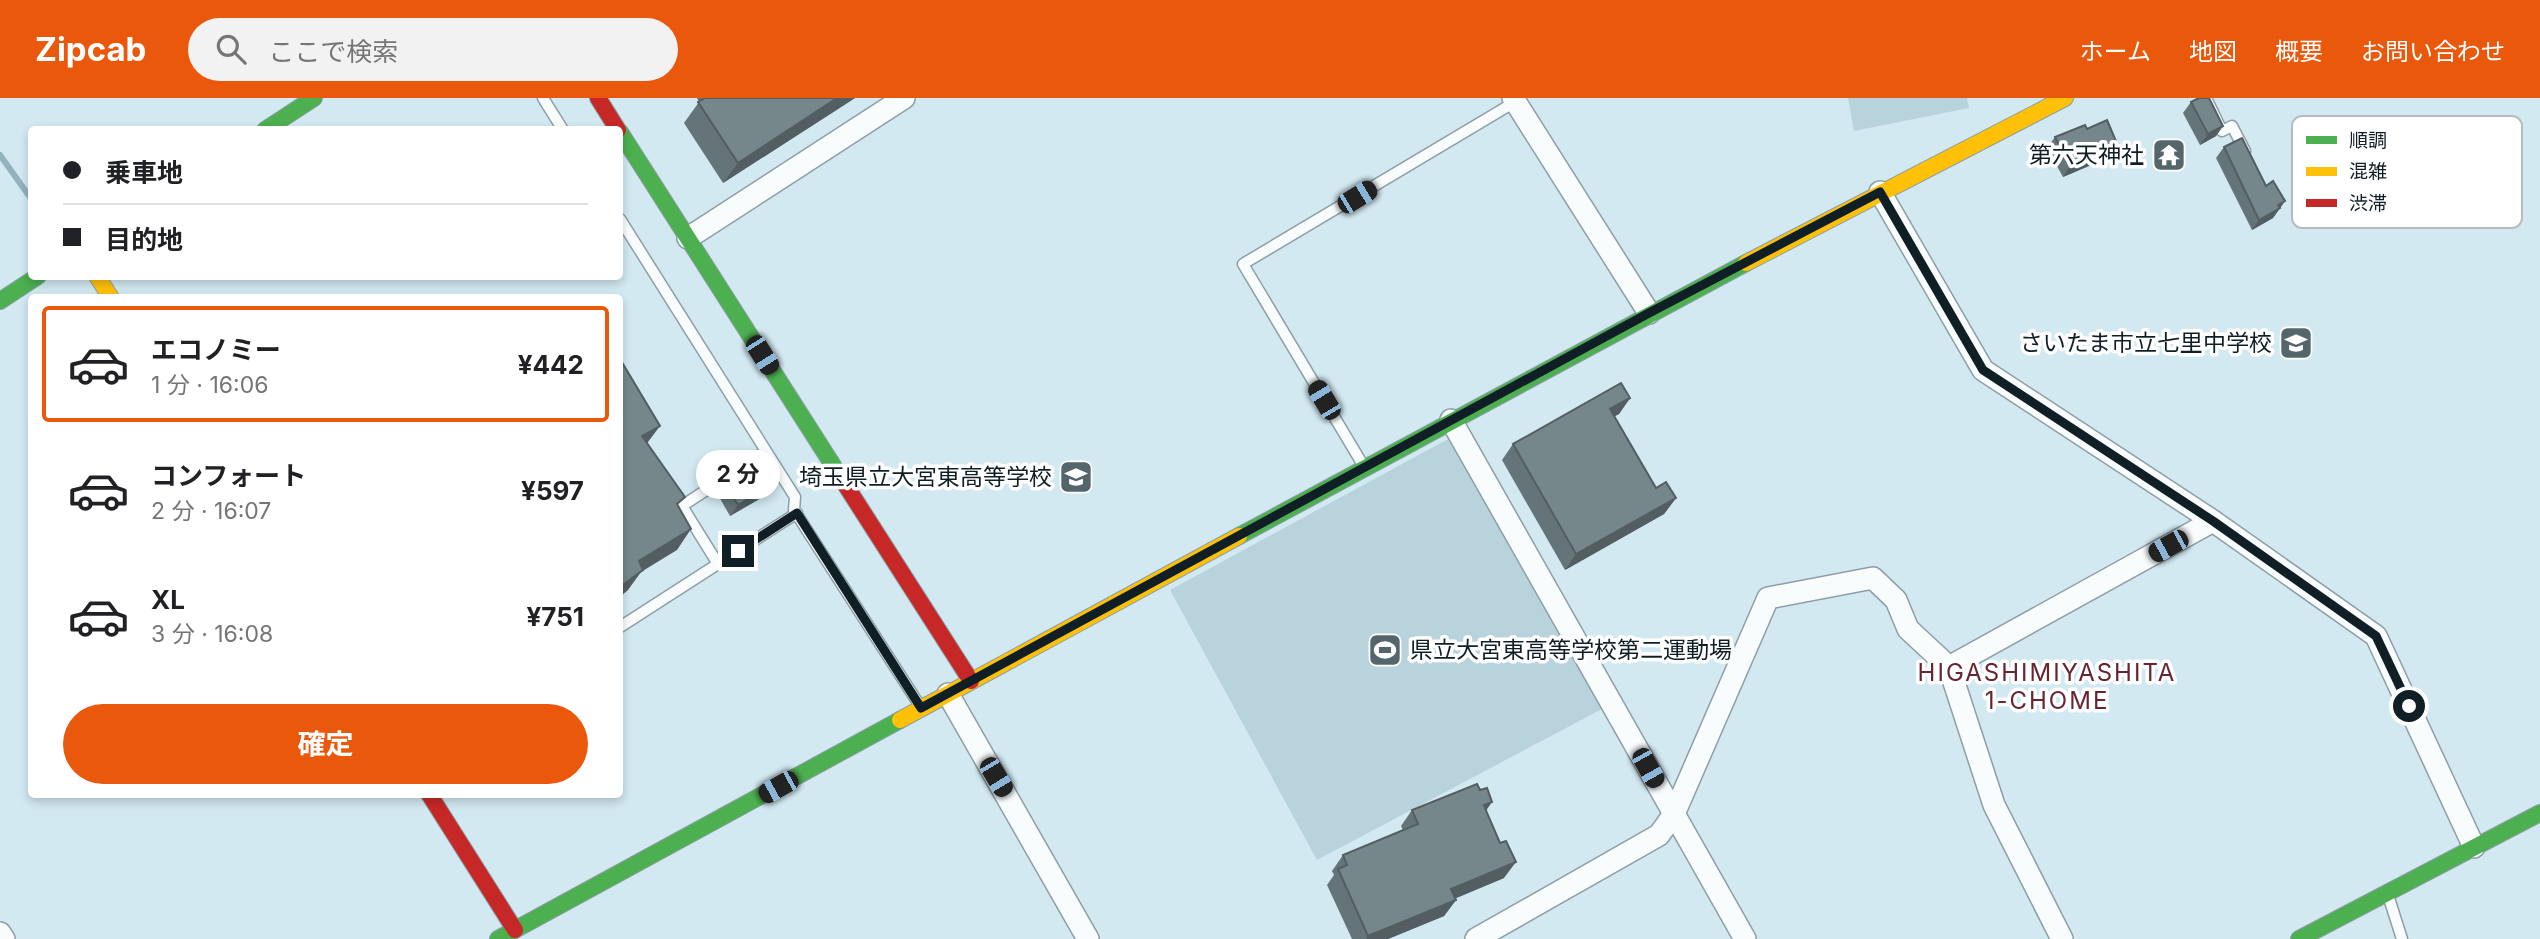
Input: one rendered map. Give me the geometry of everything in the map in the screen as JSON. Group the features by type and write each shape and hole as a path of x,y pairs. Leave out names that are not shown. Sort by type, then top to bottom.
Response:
{"street":[{"path":"271,126 314,98"},
{"path":"598,98 616,126"},
{"path":"688,238 904,98"},
{"path":"1514,100 1649,313"},
{"path":"498,939 1649,313 2054,101"},
{"path":"623,137 971,681"},
{"path":"1880,192 1983,370 2213,521 2376,636 2474,847"},
{"path":"0,301 32,280"},
{"path":"1451,420 1745,939"},
{"path":"1949,667 2213,521"},
{"path":"1476,939 1659,835 1674,814 1768,598 1873,578 1896,600 1908,629 1949,667 1994,805 2062,939"},
{"path":"947,694 1088,939"},
{"path":"432,798 515,930"},
{"path":"2299,939 2540,813"},
{"path":"0,933 4,939"}],"lane":[{"path":"543,98 560,126"},
{"path":"2206,98 2222,131 2232,126 2248,158"},
{"path":"1364,467 1244,264 1514,100"},
{"path":"623,224 795,498 797,513 921,708"},
{"path":"719,564 682,506 766,451"},
{"path":"623,625 797,513"},
{"path":"2388,892 2402,939"}],"shaded area":[{"path":"1848,98 1967,98 1969,108 1854,131"},
{"name":"県立大宮東高等学校第二運動場","path":"1448,439 1602,709 1317,860 1170,590"}],"building":[{"path":"705,98 837,98 738,163 698,102"},
{"path":"2199,98 2209,98 2223,126 2208,134 2191,102"},
{"path":"2107,120 2118,146 2070,166 2055,137 2085,125 2087,129"},
{"path":"2242,138 2266,186 2273,181 2285,201 2278,205 2280,208 2259,220 2224,147"},
{"path":"623,364 660,426 642,436 685,497 677,504 691,529 639,561 643,570 623,585"},
{"path":"1621,383 1630,398 1610,409 1656,488 1666,482 1676,498 1576,554 1513,444"},
{"path":"756,466 768,487 738,505 725,484"},
{"path":"1477,784 1480,790 1487,788 1492,802 1484,805 1487,813 1500,843 1506,841 1516,862 1451,889 1456,900 1368,936 1338,869 1347,865 1343,855 1418,824 1412,810"}],"waterway":[{"path":"0,155 28,194"}],"traffic: fast":[{"path":"271,126 314,98"},
{"path":"623,137 843,481"},
{"path":"1239,536 1746,263"},
{"path":"0,301 32,280"},
{"path":"498,939 900,720"},
{"path":"2299,939 2540,813"}],"traffic: slow":[{"path":"1746,263 2065,98"},
{"path":"100,280 108,294"},
{"path":"900,720 1239,536"}],"traffic: jam":[{"path":"598,98 616,126"},
{"path":"843,481 971,681"},
{"path":"432,798 515,930"}],"place":[{"name":"第六天神社","path":"2169,155"},
{"name":"さいたま市立七里中学校","path":"2296,343"},
{"name":"埼玉県立大宮東高等学校","path":"1076,477"},
{"name":"県立大宮東高等学校第二運動場","path":"1385,650"}],"district":[{"name":"HIGASHIMIYASHITA 1-CHOME","path":"2047,687"}],"route":[{"path":"738,551 797,513 921,708 1649,313 1880,192 1983,370 2213,521 2376,636 2409,706"}]}
